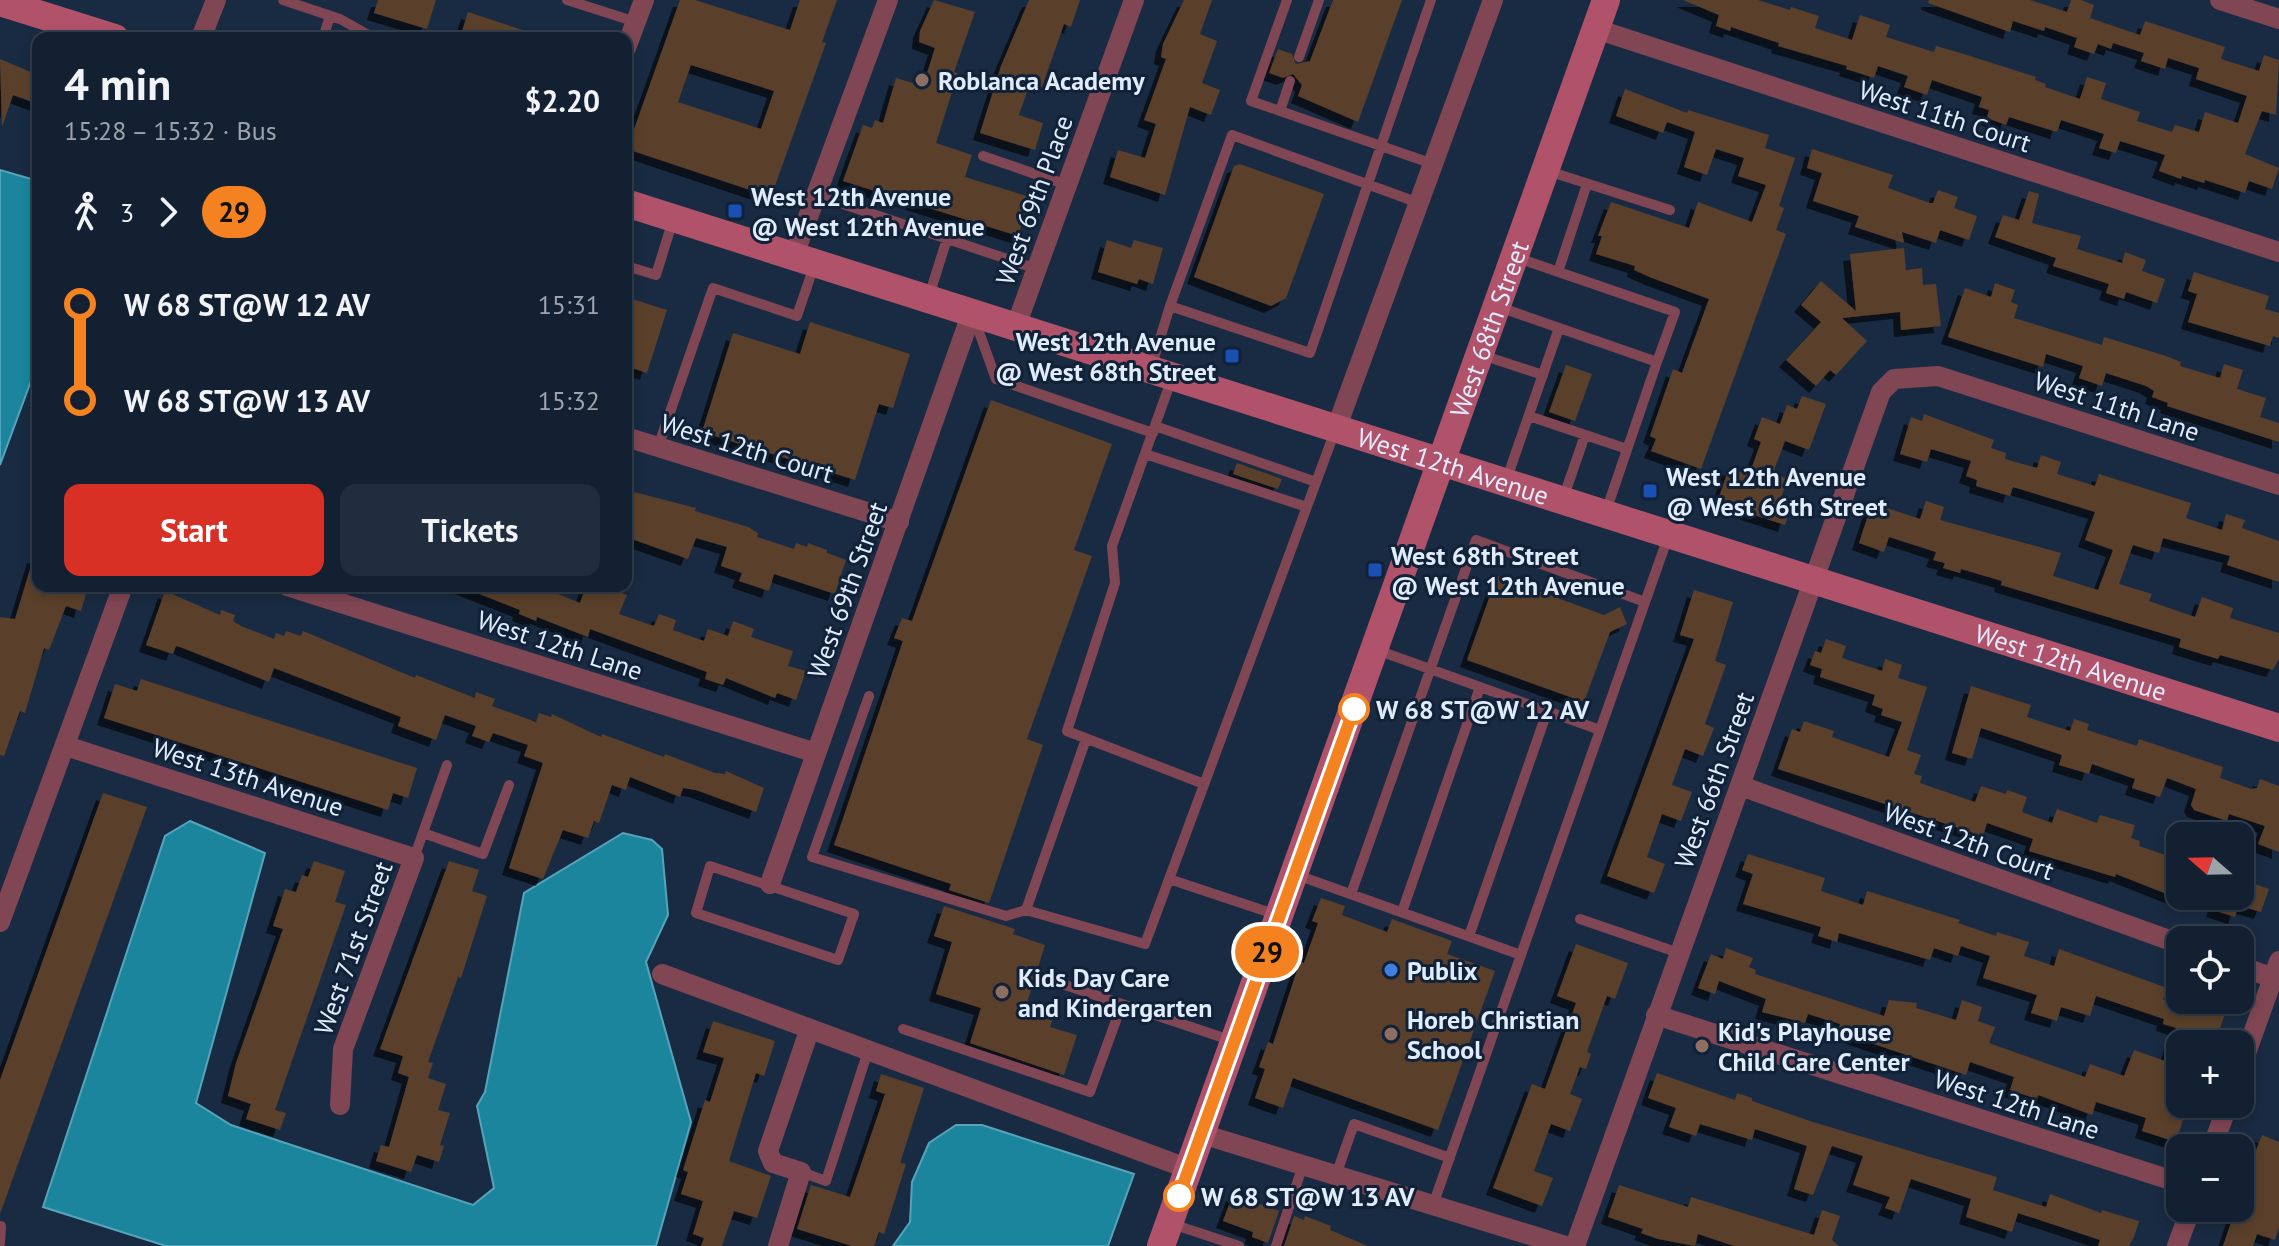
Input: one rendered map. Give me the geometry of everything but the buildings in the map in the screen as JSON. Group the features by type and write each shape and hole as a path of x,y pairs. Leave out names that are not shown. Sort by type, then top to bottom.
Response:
{"main road":[{"name":"West 68th Street","path":"1165,1235 1606,0"},
{"path":"0,2 96,32"},
{"name":"West 12th Avenue","path":"632,205 2279,728"}],"street":[{"path":"203,32 216,0"},
{"path":"632,32 644,0"},
{"path":"804,258 816,195 888,0"},
{"name":"West 69th Place","path":"1016,326 1134,0"},
{"path":"1336,429 1493,0"},
{"path":"2220,0 2279,19"},
{"name":"West 11th Court","path":"1596,29 2279,252"},
{"name":"West 69th Street","path":"770,884 972,312"},
{"name":"West 11th Lane","path":"1938,376 2279,485"},
{"name":"West 66th Street","path":"1575,1246 1881,392 1894,379 1938,376"},
{"name":"West 12th Court","path":"632,439 899,522"},
{"path":"0,922 121,592"},
{"name":"West 12th Lane","path":"306,592 816,753"},
{"name":"West 13th Avenue","path":"66,746 414,858"},
{"name":"West 12th Court","path":"1741,786 2166,939"},
{"name":"West 71st Street","path":"340,1105 343,1049 414,858"},
{"path":"2254,967 2276,969 2254,1031"},
{"path":"662,974 809,1031 1189,1169"},
{"name":"West 12th Lane","path":"1656,1015 2166,1179"},
{"path":"778,1246 801,1172 773,1163 768,1151 809,1031"},
{"path":"1202,1134 1566,1246"},
{"path":"2177,1246 2186,1222"}],"lane":[{"path":"283,0 330,16 362,32"},
{"path":"567,0 636,22"},
{"path":"1287,0 1251,101 1433,164"},
{"path":"1299,57 1319,0"},
{"path":"1170,306 1310,353 1431,0"},
{"path":"325,32 330,16"},
{"path":"1280,111 1290,81"},
{"path":"1204,784 1067,731 1115,583 1112,546 1154,429 1170,306 1232,135 1419,203"},
{"path":"983,156 1067,185"},
{"path":"1546,171 1670,210"},
{"path":"1558,272 1587,184"},
{"path":"816,195 1037,269"},
{"path":"632,268 656,275 674,218"},
{"path":"928,298 947,239"},
{"path":"1515,257 1675,312 1605,514"},
{"path":"658,447 713,288 797,316 804,258"},
{"path":"1497,307 1657,362"},
{"path":"972,312 996,379 1316,482"},
{"path":"1506,483 1559,328"},
{"path":"1480,354 1543,375"},
{"path":"1529,416 1627,449"},
{"path":"869,696 812,857 1006,916 1026,910 1145,944 1336,429"},
{"path":"1562,501 1585,435"},
{"path":"1145,454 1307,507"},
{"path":"1433,1205 1669,535"},
{"path":"1351,894 1476,540 1645,602"},
{"path":"1375,650 1600,730"},
{"path":"1402,912 1480,687"},
{"path":"1469,936 1547,712"},
{"path":"1026,910 1086,739"},
{"path":"414,858 447,765"},
{"path":"423,833 483,854 509,785"},
{"path":"710,866 770,884 854,914 838,960 696,913 710,866"},
{"path":"1295,874 1521,955"},
{"path":"1169,879 1280,916"},
{"path":"1580,919 1679,953"},
{"path":"1047,979 1235,1042"},
{"path":"903,1029 1090,1092 1122,1004"},
{"path":"801,1172 826,1181 868,1051"},
{"path":"1336,1175 1354,1124 1450,1158"},
{"path":"1276,1246 1303,1165"},
{"path":"0,1243 1,1226"},
{"path":"1165,1235 1239,1246"}],"water":[{"path":"0,170 32,179 32,378 0,465"},
{"path":"190,821 265,853 196,1103 231,1125 473,1205 494,1188 477,1106 485,1092 524,893 623,833 652,840 662,849 668,915 646,962 691,1122 656,1246 166,1246 43,1207 165,836"},
{"path":"956,1125 982,1125 1134,1174 1108,1246 893,1246 910,1222 912,1182 929,1143"}],"bus line":[{"name":"29","path":"1179,1196 1354,709"}],"place":[{"name":"Roblanca Academy","path":"922,80"},
{"name":"West 12th Avenue @ West 12th Avenue","path":"735,211"},
{"name":"West 12th Avenue @ West 68th Street","path":"1232,356"},
{"name":"West 12th Avenue @ West 66th Street","path":"1650,491"},
{"name":"West 68th Street @ West 12th Avenue","path":"1375,570"},
{"name":"W 68 ST@W 12 AV","path":"1354,709"},
{"name":"Publix","path":"1391,970"},
{"name":"Kids Day Care and Kindergarten","path":"1002,992"},
{"name":"Horeb Christian School","path":"1391,1034"},
{"name":"Kid's Playhouse Child Care Center","path":"1702,1046"},
{"name":"W 68 ST@W 13 AV","path":"1179,1196"}]}
